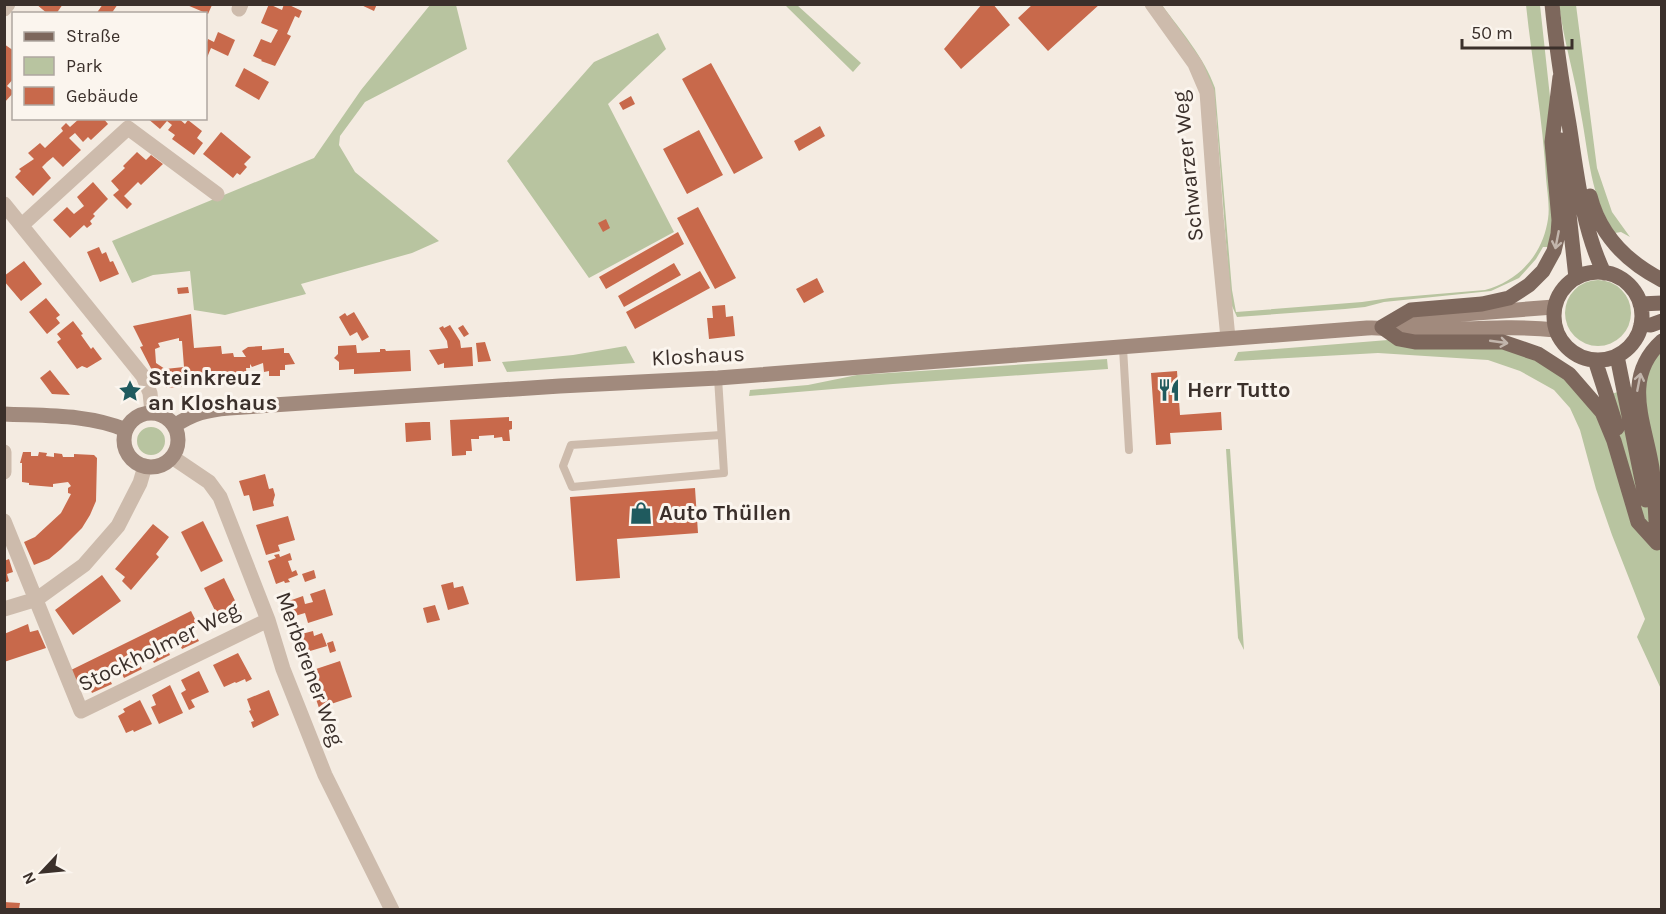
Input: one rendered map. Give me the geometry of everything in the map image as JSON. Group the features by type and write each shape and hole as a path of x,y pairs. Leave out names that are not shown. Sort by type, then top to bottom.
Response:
{"main road":[{"path":"1552,4 1562,85 1590,238 1604,273"},
{"path":"1562,85 1561,136 1576,278"},
{"path":"1562,85 1574,108 1585,172 1596,214 1614,245 1644,270 1662,280"},
{"path":"1382,327 1411,310 1482,304 1509,298 1529,285 1543,271 1554,251 1558,234 1559,220 1552,142 1562,85"},
{"path":"1590,273 1604,273 1627,283 1640,304 1641,324 1634,341 1624,352 1617,356 1595,360 1571,351 1562,341 1556,330 1554,307 1562,290 1576,278 1590,273"},
{"path":"1640,304 1662,303"},
{"path":"1382,327 1415,318 1554,307"},
{"path":"1641,324 1651,325 1662,321"},
{"name":"Kloshaus","path":"174,426 191,415 208,410 229,408 718,378 1382,327"},
{"path":"1382,327 1415,331 1532,327 1556,330"},
{"path":"1382,327 1399,339 1415,342 1503,342 1538,354 1563,369 1581,386 1602,412 1614,441 1638,522 1659,548"},
{"path":"1659,548 1652,471 1637,395 1643,368 1651,353 1662,341"},
{"path":"1617,356 1648,511 1659,548"},
{"path":"1595,360 1608,394 1635,488 1648,511"},
{"path":"152,412 161,414 174,426 178,442 172,457 159,465 145,466 130,456 126,448 126,430 136,417 152,412"},
{"path":"4,414 81,418 108,422 126,430"}],"street":[{"path":"4,9 8,4"},
{"name":"Schwarzer Weg","path":"1152,4 1195,64 1208,92 1216,216 1228,338"},
{"path":"22,225 128,128 217,194"},
{"path":"4,204 143,376 150,393 152,412"},
{"path":"4,452 4,472"},
{"name":"Merberener Weg","path":"172,457 209,482 220,497 268,620 283,669 325,775 392,909"},
{"path":"4,609 37,599 84,566 118,526 140,483 145,466"},
{"path":"4,522 37,599"},
{"name":"Stockholmer Weg","path":"37,599 81,711 268,620"}],"lane":[{"path":"1123,348 1129,450"},
{"path":"718,378 724,473 572,487 563,466 571,445 721,435"}],"green space":[{"path":"430,5 456,5 467,49 365,102 340,136 339,145 355,172 439,241 412,253 301,284 306,294 225,315 194,310 190,271 153,275 132,283 112,241 314,158 361,90"},
{"path":"785,5 797,5 861,63 853,72"},
{"path":"1159,5 1162,5 1192,45 1215,88 1232,290 1236,312 1485,290 1519,273 1541,244 1549,209 1526,5 1540,5 1550,97 1555,223 1550,247 1543,247 1536,259 1519,278 1491,291 1384,302 1365,307 1237,317 1230,293 1216,115"},
{"path":"1559,5 1576,5 1597,168 1612,212 1630,237 1621,232 1615,233 1595,191"},
{"path":"658,33 666,49 608,104 674,232 589,278 507,161 594,62"},
{"path":"1598,280 1611,282 1626,295 1631,313 1629,326 1616,341 1598,346 1585,344 1570,331 1565,313 1567,300 1580,285"},
{"path":"1388,340 1503,348 1546,363 1573,386 1586,403 1646,382 1650,367 1661,349 1661,689 1637,637 1645,619 1596,489 1580,430 1570,408 1554,390 1520,371 1488,360 1378,353 1234,361 1238,352"},
{"path":"626,346 635,363 507,372 502,362 573,355"},
{"path":"1107,359 1108,369 749,396 750,390 808,385 857,375"},
{"path":"151,427 161,431 165,441 161,451 151,455 141,451 137,441 141,431"},
{"path":"1226,449 1230,449 1244,650 1238,638"}],"building":[{"path":"36,4 63,4 57,12 46,12"},
{"path":"103,4 118,4 112,12 97,12"},
{"path":"269,4 282,10 284,4 287,4 302,11 299,18 295,16 287,34 291,36 275,66 253,56 261,39 271,43 278,30 261,23"},
{"path":"359,4 377,4 374,11"},
{"path":"982,4 993,4 1010,25 961,69 944,49"},
{"path":"1033,4 1100,4 1048,51 1018,18"},
{"path":"187,5 212,5 208,14"},
{"path":"218,32 235,40 228,56 211,48 207,58 208,39 214,42"},
{"path":"4,44 12,50 12,80 7,86 12,90 12,94 4,103"},
{"path":"711,63 763,158 734,174 682,79"},
{"path":"244,68 269,82 259,100 235,86"},
{"path":"631,96 635,104 623,110 619,103"},
{"path":"78,120 105,120 108,124 91,140 88,137 83,142 75,133 69,138 81,150 63,167 53,157 47,162 42,167 51,178 33,196 15,177 21,171 19,169 34,159 28,153 40,143 45,148 63,131 61,128 66,123 70,127"},
{"path":"149,120 180,120 185,124 188,120 202,131 197,138 203,143 194,155 172,139 175,135 168,130 172,125 167,121 160,129"},
{"path":"820,126 825,136 799,151 794,141"},
{"path":"699,130 723,175 687,194 663,149"},
{"path":"221,132 251,157 244,164 247,167 240,175 237,173 233,178 203,154"},
{"path":"137,152 146,160 151,155 163,164 141,185 138,182 124,196 132,204 127,209 113,195 119,190 111,181"},
{"path":"93,182 108,199 93,214 95,216 90,221 92,224 87,228 84,225 70,238 53,220 67,207 74,214 84,206 77,197"},
{"path":"698,207 736,278 715,289 677,218"},
{"path":"606,219 610,228 603,232 598,223"},
{"path":"678,232 684,244 606,289 599,277"},
{"path":"99,247 102,254 106,252 110,262 113,261 119,274 100,282 87,252"},
{"path":"24,261 42,284 21,301 4,281 4,276"},
{"path":"674,263 681,275 624,307 618,296"},
{"path":"700,271 710,288 635,329 626,312"},
{"path":"817,278 824,292 804,303 796,289"},
{"path":"188,287 189,293 178,294 177,288"},
{"path":"46,298 60,315 56,318 60,323 47,334 29,312"},
{"path":"725,305 726,317 733,316 735,336 709,339 707,318 713,318 712,306"},
{"path":"354,312 369,337 362,341 357,332 350,336 339,317 345,313 347,316"},
{"path":"191,314 194,348 221,346 222,354 233,353 234,357 246,357 242,351 248,347 262,346 262,350 284,348 284,353 289,353 295,364 285,365 285,370 280,370 280,376 269,376 269,371 264,372 263,363 252,367 250,364 250,368 246,368 247,381 166,388 166,380 157,380 140,347 143,346 133,326","holes":["179,338 179,341 182,341 184,367 165,369 156,363 155,349 160,347 158,343"]},
{"path":"73,321 91,349 93,347 102,359 87,368 82,366 77,369 57,342 61,339 57,334"},
{"path":"450,325 460,341 461,348 472,347 473,366 444,368 444,363 438,365 429,350 448,348 447,341 439,328"},
{"path":"463,325 469,334 464,337 458,328"},
{"path":"485,342 491,361 478,362 476,343"},
{"path":"356,345 357,353 380,352 380,349 410,350 411,371 354,374 354,369 339,370 339,362 334,358 338,354 338,346"},
{"path":"50,370 70,395 52,394 40,378"},
{"path":"1177,371 1180,415 1221,412 1222,430 1170,433 1171,444 1156,445 1151,373"},
{"path":"509,417 509,421 512,421 512,429 509,430 510,441 503,441 502,437 494,438 494,435 479,436 479,439 471,439 472,451 466,451 466,455 452,456 450,420"},
{"path":"430,422 431,440 406,442 405,423"},
{"path":"23,452 31,452 31,456 38,456 39,452 54,457 54,453 62,454 63,457 74,457 74,454 94,455 97,458 96,501 90,515 82,528 61,549 49,559 34,565 24,542 35,537 61,513 71,494 68,493 68,488 71,486 68,482 53,484 53,487 29,485 29,483 22,482 22,463 20,463"},
{"path":"265,474 269,489 273,488 275,495 274,506 253,511 249,495 244,496 239,481"},
{"path":"695,488 698,533 617,539 620,578 576,581 570,497"},
{"path":"288,516 295,540 278,545 280,551 266,555 256,525"},
{"path":"203,521 223,561 201,572 181,532"},
{"path":"153,524 169,537 156,554 159,557 131,590 122,581 125,577 115,569"},
{"path":"290,553 292,560 288,561 292,572 296,570 298,575 288,579 290,582 285,583 284,581 276,584 268,561 276,558 274,555 279,554 280,557"},
{"path":"9,559 13,572 7,574 9,581 4,583 4,561"},
{"path":"314,570 316,578 305,582 302,574"},
{"path":"102,575 121,601 73,635 55,610"},
{"path":"224,578 242,615 222,625 204,588"},
{"path":"453,582 454,588 463,586 469,604 448,610 441,585"},
{"path":"325,589 333,615 308,623 305,613 288,618 283,603 303,596 305,604 313,602 310,594"},
{"path":"435,605 440,620 427,623 423,608"},
{"path":"191,611 197,623 191,626 199,641 182,649 177,639 171,641 169,637 163,640 170,655 154,663 148,652 136,657 142,669 124,678 117,664 106,672 112,684 92,693 86,680 77,685 71,670"},
{"path":"28,624 30,632 38,630 46,648 4,662 4,634"},
{"path":"313,631 314,636 322,633 327,646 300,654 294,636"},
{"path":"333,641 336,651 330,653 327,643"},
{"path":"238,653 252,679 246,682 245,679 224,687 213,665"},
{"path":"340,661 352,697 319,708 307,672"},
{"path":"199,671 209,692 191,700 195,707 189,710 181,693 186,690 181,680"},
{"path":"170,685 183,713 159,724 151,707 156,705 152,695"},
{"path":"269,690 279,715 253,728 251,722 254,721 247,699"},
{"path":"140,700 152,724 126,733 118,716 125,712 123,709"},
{"path":"4,902 20,903 19,909 4,909"}],"place":[{"name":"Herr Tutto","path":"1169,390"},
{"name":"Steinkreuz an Kloshaus","path":"130,391"},
{"name":"Auto Thüllen","path":"641,513"}]}
